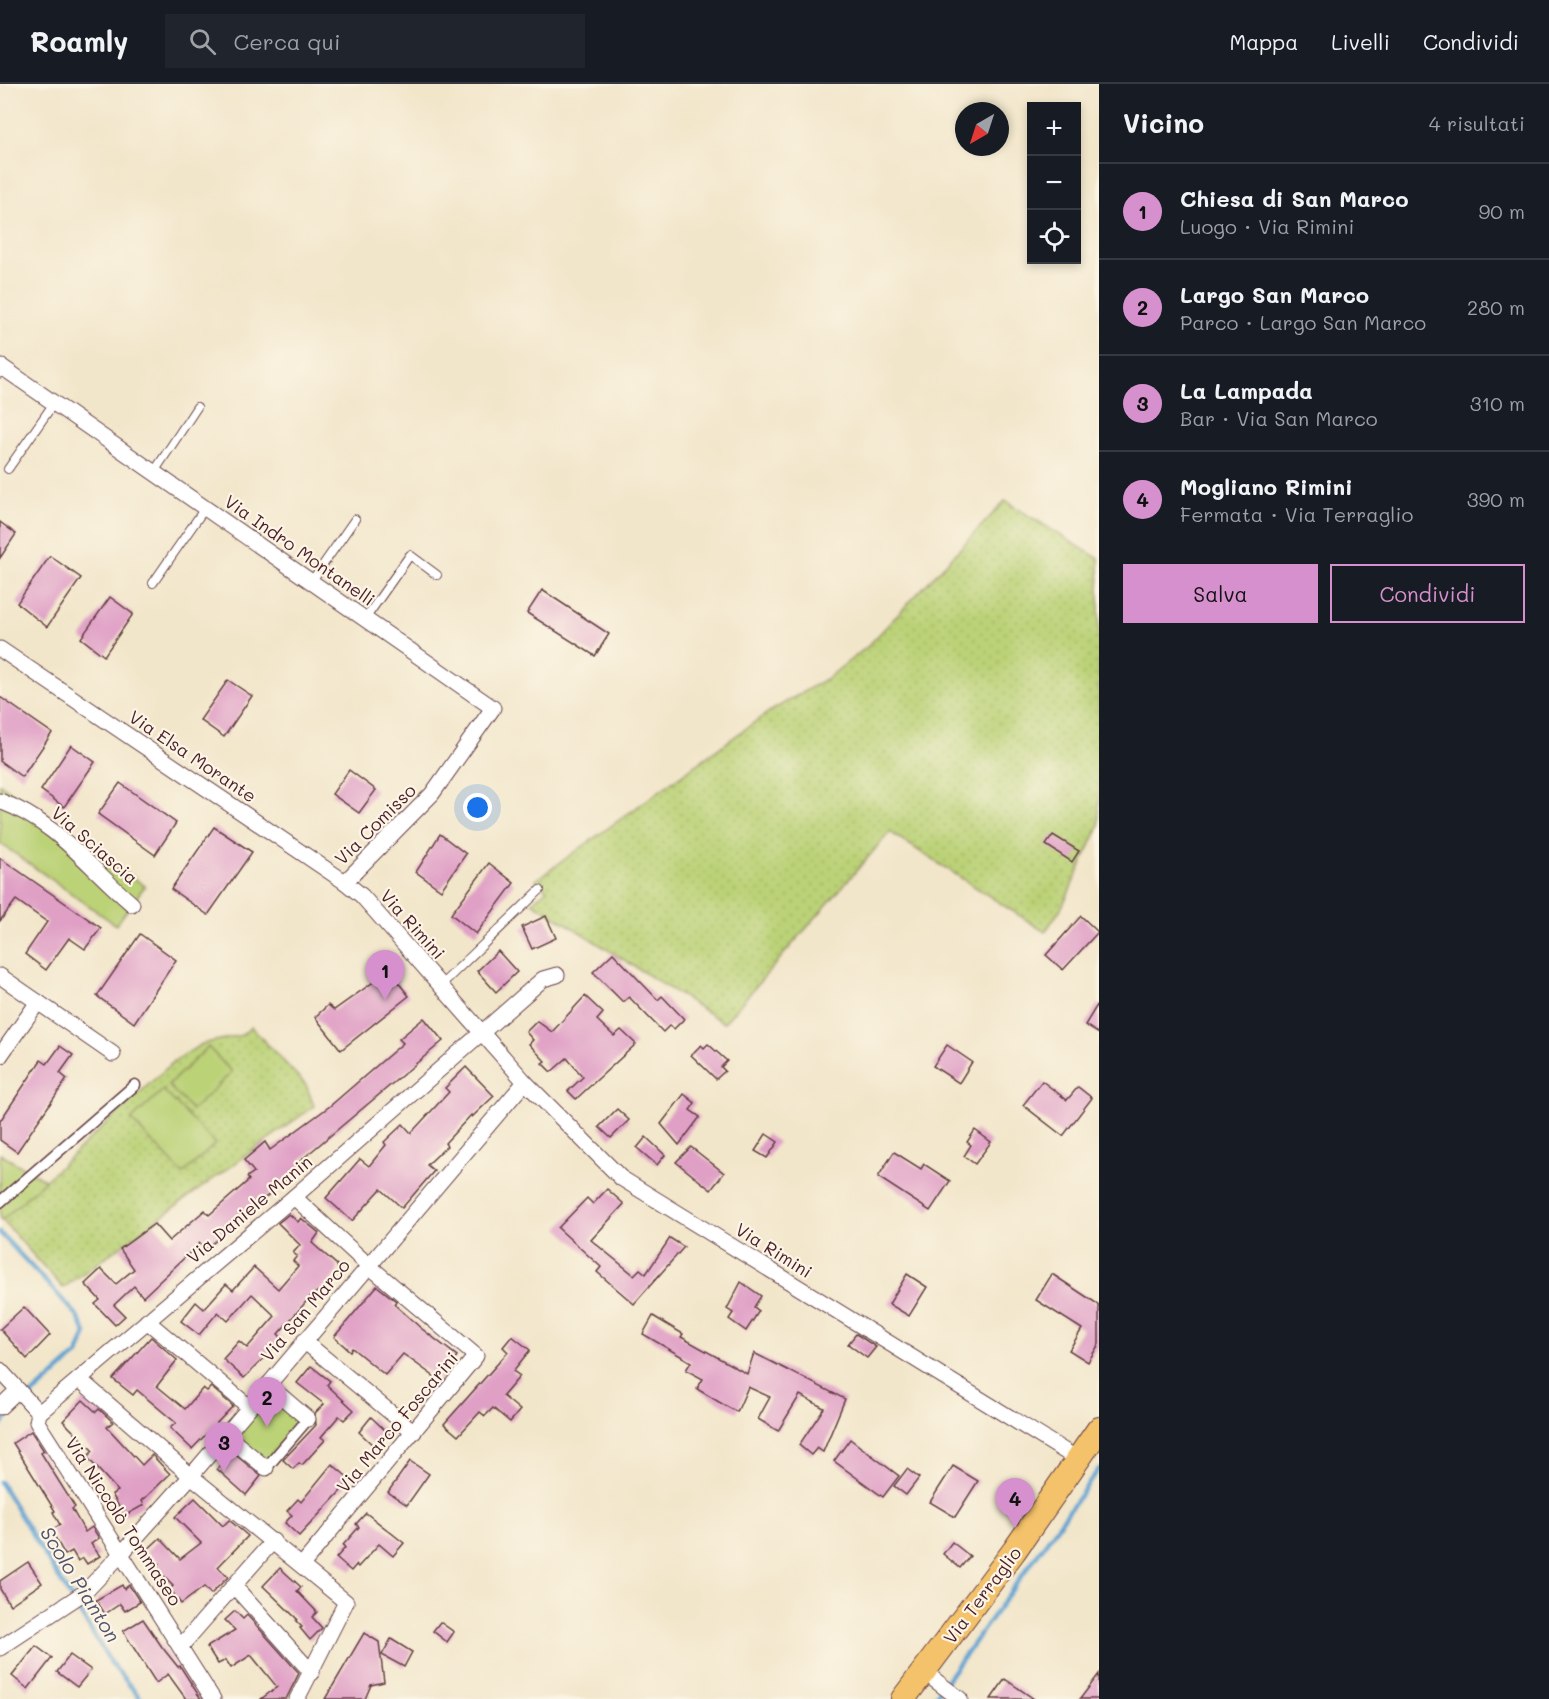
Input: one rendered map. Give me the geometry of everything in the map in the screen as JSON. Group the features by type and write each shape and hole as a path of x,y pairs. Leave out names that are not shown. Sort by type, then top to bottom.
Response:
{"main road":[{"name":"Via Terraglio","path":"903,1699 930,1677 1098,1432"}],"street":[{"name":"Via Indro Montanelli","path":"0,370 2,367 493,708 432,794"},
{"name":"Via Elsa Morante","path":"0,649 345,882 362,896"},
{"name":"Via Comisso","path":"345,882 432,794"},
{"name":"Via Sciascia","path":"0,801 26,811 80,853 104,880 132,904"},
{"name":"Via Rimini","path":"362,896 525,1082 621,1178 1079,1460"},
{"path":"482,1032 543,979 557,975"},
{"path":"0,976 113,1054"},
{"path":"0,1056 38,1002"},
{"name":"Via Daniele Manin","path":"37,1411 294,1197 482,1032"},
{"name":"Via San Marco","path":"0,1648 86,1592 191,1476 525,1082"},
{"path":"0,1202 135,1085"},
{"path":"294,1197 368,1265"},
{"name":"Via Marco Foscarini","path":"303,1565 476,1356 368,1265"},
{"path":"147,1321 249,1407"},
{"path":"304,1341 414,1432"},
{"name":"Via Niccolò Tommaseo","path":"0,1370 37,1411 37,1422 213,1699"},
{"path":"79,1378 191,1476 346,1602 297,1699"},
{"path":"226,1435 266,1468 308,1419 268,1385"},
{"path":"0,1407 20,1392"},
{"path":"181,1646 273,1541"},
{"path":"234,1587 312,1673"},
{"path":"930,1677 956,1697"}],"lane":[{"path":"8,469 54,403"},
{"path":"154,472 197,407"},
{"path":"153,583 205,508"},
{"path":"311,582 355,519"},
{"path":"365,619 410,555 437,575"},
{"path":"441,985 540,890"}],"green space":[{"path":"1005,501 1099,559 1099,826 1062,907 1045,932 890,832 724,1023 532,902 547,890 536,880 769,712 829,677 868,646"},
{"path":"0,784 145,886 116,925 0,843"},
{"path":"251,1027 306,1085 314,1106 63,1288 2,1220 174,1061 202,1044 242,1035"},
{"path":"208,1047 232,1072 192,1110 168,1085"},
{"path":"163,1090 215,1144 183,1174 131,1120"},
{"path":"0,1154 45,1180 2,1220 0,1220"},
{"path":"269,1393 300,1420 265,1462 234,1435"}],"building":[{"path":"0,522 16,534 0,558"},
{"path":"50,556 81,578 47,627 17,603"},
{"path":"542,590 609,634 595,656 527,613"},
{"path":"110,597 133,614 104,656 81,638"},
{"path":"228,680 252,696 224,737 200,720"},
{"path":"0,697 52,733 22,777 0,761"},
{"path":"71,745 95,762 64,807 41,790"},
{"path":"349,770 376,790 359,813 332,794"},
{"path":"120,783 176,823 155,855 98,814"},
{"path":"214,827 252,852 208,915 171,889"},
{"path":"440,834 466,854 441,890 416,872"},
{"path":"1053,835 1079,851 1072,862 1046,845"},
{"path":"0,858 101,928 85,949 69,938 46,970 25,954 47,922 16,900 0,921"},
{"path":"489,863 514,883 476,934 451,914"},
{"path":"546,916 556,938 532,949 522,927"},
{"path":"1081,916 1098,932 1063,970 1046,955"},
{"path":"140,934 176,960 134,1023 97,996"},
{"path":"498,951 517,972 496,992 477,971"},
{"path":"613,953 658,1000 662,996 684,1019 674,1029 670,1025 663,1032 629,997 623,1002 593,972"},
{"path":"389,971 409,996 341,1050 315,1017 328,1005 334,1010"},
{"path":"585,996 603,1013 597,1020 614,1036 621,1030 636,1044 576,1099 568,1091 583,1077 567,1058 551,1072 542,1063 545,1061 529,1044 533,1040 526,1032 537,1021 552,1032"},
{"path":"1099,1002 1099,1034 1085,1025"},
{"path":"424,1018 443,1041 300,1161 303,1165 206,1249 200,1243 143,1297 134,1286 114,1305 125,1316 115,1325 95,1304 100,1300 85,1284 101,1269 116,1284 134,1269 120,1249 154,1224 169,1241 205,1210 209,1215 249,1180 247,1177 254,1172 244,1160 265,1142 270,1150 330,1106 403,1043 399,1039"},
{"path":"708,1044 727,1061 721,1067 725,1071 716,1079 691,1055 701,1045 704,1048"},
{"path":"947,1045 972,1062 959,1083 933,1066"},
{"path":"60,1046 73,1055 60,1073 67,1079 17,1152 0,1140 0,1121 41,1060 47,1064"},
{"path":"466,1067 494,1096 472,1117 471,1115 445,1143 447,1146 427,1165 434,1171 402,1208 381,1189 352,1221 326,1198 360,1159 369,1166 386,1145 384,1142 403,1124 411,1133 449,1092 445,1088"},
{"path":"1042,1081 1067,1100 1078,1087 1092,1098 1063,1136 1023,1105"},
{"path":"684,1094 695,1103 690,1110 700,1117 679,1145 661,1124"},
{"path":"617,1109 629,1120 611,1138 599,1127"},
{"path":"975,1130 991,1142 975,1164 964,1156 971,1145 967,1142"},
{"path":"766,1134 778,1142 767,1158 755,1151"},
{"path":"646,1137 665,1155 657,1165 637,1148"},
{"path":"691,1147 724,1173 711,1190 676,1162"},
{"path":"894,1152 921,1169 924,1164 950,1181 930,1211 878,1177"},
{"path":"607,1189 624,1204 591,1240 634,1275 640,1269 646,1274 670,1238 684,1247 634,1304 597,1272 601,1267 558,1228 587,1198 593,1204"},
{"path":"289,1214 298,1222 301,1218 319,1233 312,1243 337,1265 338,1271 329,1284 311,1296 278,1334 283,1339 244,1378 223,1359 239,1341 247,1348 275,1316 252,1294 228,1321 218,1312 199,1335 181,1321 196,1302 204,1309 226,1284 233,1290 254,1267 278,1289 298,1266 293,1261 297,1256 293,1253 300,1245 278,1223"},
{"path":"907,1274 927,1287 909,1316 889,1304"},
{"path":"1052,1274 1099,1305 1099,1344 1088,1362 1069,1350 1082,1329 1036,1300"},
{"path":"741,1282 761,1296 754,1307 759,1311 746,1331 729,1319 733,1313 727,1309"},
{"path":"377,1286 396,1301 394,1304 422,1329 457,1356 439,1380 403,1354 385,1375 352,1348 350,1351 334,1337"},
{"path":"24,1307 50,1335 27,1359 0,1329"},
{"path":"653,1316 683,1334 681,1337 747,1374 754,1353 845,1399 823,1452 817,1448 811,1455 799,1445 824,1408 800,1395 778,1431 758,1419 770,1397 748,1387 737,1412 697,1389 703,1379 686,1370 691,1362 643,1334"},
{"path":"856,1334 876,1347 867,1358 848,1344"},
{"path":"512,1336 530,1350 513,1371 520,1376 503,1396 520,1410 510,1422 493,1408 485,1416 480,1412 458,1436 444,1424 508,1352 503,1347"},
{"path":"151,1337 177,1360 157,1386 185,1409 203,1388 207,1391 211,1387 233,1406 192,1449 170,1428 176,1423 137,1390 133,1395 113,1379"},
{"path":"311,1366 330,1381 327,1385 354,1410 344,1420 339,1416 321,1437 325,1440 302,1465 299,1463 293,1469 283,1460 316,1425 315,1413 324,1404 297,1383"},
{"path":"83,1400 96,1412 99,1409 113,1422 107,1427 142,1465 152,1455 170,1474 142,1501 144,1505 124,1516 112,1494 118,1491 87,1457 93,1451 63,1421"},
{"path":"371,1417 389,1434 376,1448 359,1432"},
{"path":"31,1431 44,1451 41,1453 75,1507 72,1509 85,1532 92,1527 99,1538 91,1544 100,1556 87,1564 83,1558 78,1561 72,1551 65,1555 51,1530 60,1525 53,1512 55,1511 13,1443"},
{"path":"850,1439 899,1476 883,1497 834,1461"},
{"path":"232,1452 261,1476 246,1495 217,1469"},
{"path":"410,1461 429,1474 407,1505 388,1492"},
{"path":"332,1464 351,1480 299,1536 285,1523 292,1515 287,1511 298,1499 301,1502"},
{"path":"953,1466 978,1481 955,1517 930,1502"},
{"path":"907,1469 919,1478 906,1495 894,1486"},
{"path":"195,1498 223,1526 229,1520 248,1536 218,1567 228,1577 211,1594 204,1587 181,1604 170,1589 173,1586 155,1568 159,1564 146,1551 160,1538 180,1559 201,1543 175,1517"},
{"path":"366,1513 404,1543 393,1556 379,1544 358,1567 356,1565 351,1571 336,1558 345,1548 343,1545 359,1527 356,1524"},
{"path":"952,1542 970,1556 960,1568 943,1554"},
{"path":"28,1562 42,1583 10,1605 0,1589 0,1581"},
{"path":"280,1568 301,1587 297,1591 317,1612 312,1617 322,1628 310,1640 300,1628 302,1627 296,1621 297,1619 263,1586"},
{"path":"122,1585 124,1589 129,1585 140,1602 125,1611 120,1604 105,1614 96,1600"},
{"path":"235,1611 243,1619 247,1615 299,1673 286,1699 261,1699 277,1687 251,1655 231,1668 226,1660 218,1664 207,1647 235,1630 225,1620"},
{"path":"143,1619 162,1647 178,1667 180,1666 201,1699 186,1699 168,1674 156,1683 123,1631"},
{"path":"440,1622 454,1632 447,1642 433,1631"},
{"path":"364,1633 379,1642 384,1682 371,1685 365,1699 325,1699"},
{"path":"391,1639 412,1652 404,1667 382,1655"},
{"path":"36,1646 52,1658 28,1689 12,1676"},
{"path":"70,1655 91,1670 77,1687 57,1672"},
{"path":"1099,1674 1099,1699 1080,1699"},
{"path":"1005,1679 1034,1699 991,1699"}],"waterway":[{"name":"Scolo Pianton","path":"0,1233 76,1314 86,1333 78,1354 7,1417 0,1427"},
{"path":"933,1699 1099,1469"},
{"name":"Scolo Pianton","path":"0,1482 111,1663 141,1699"}],"place":[{"name":"Chiesa di San Marco","path":"385,1000"},
{"name":"Largo San Marco","path":"267,1427"},
{"name":"La Lampada","path":"224,1472"},
{"name":"Mogliano Rimini","path":"1015,1528"}]}
